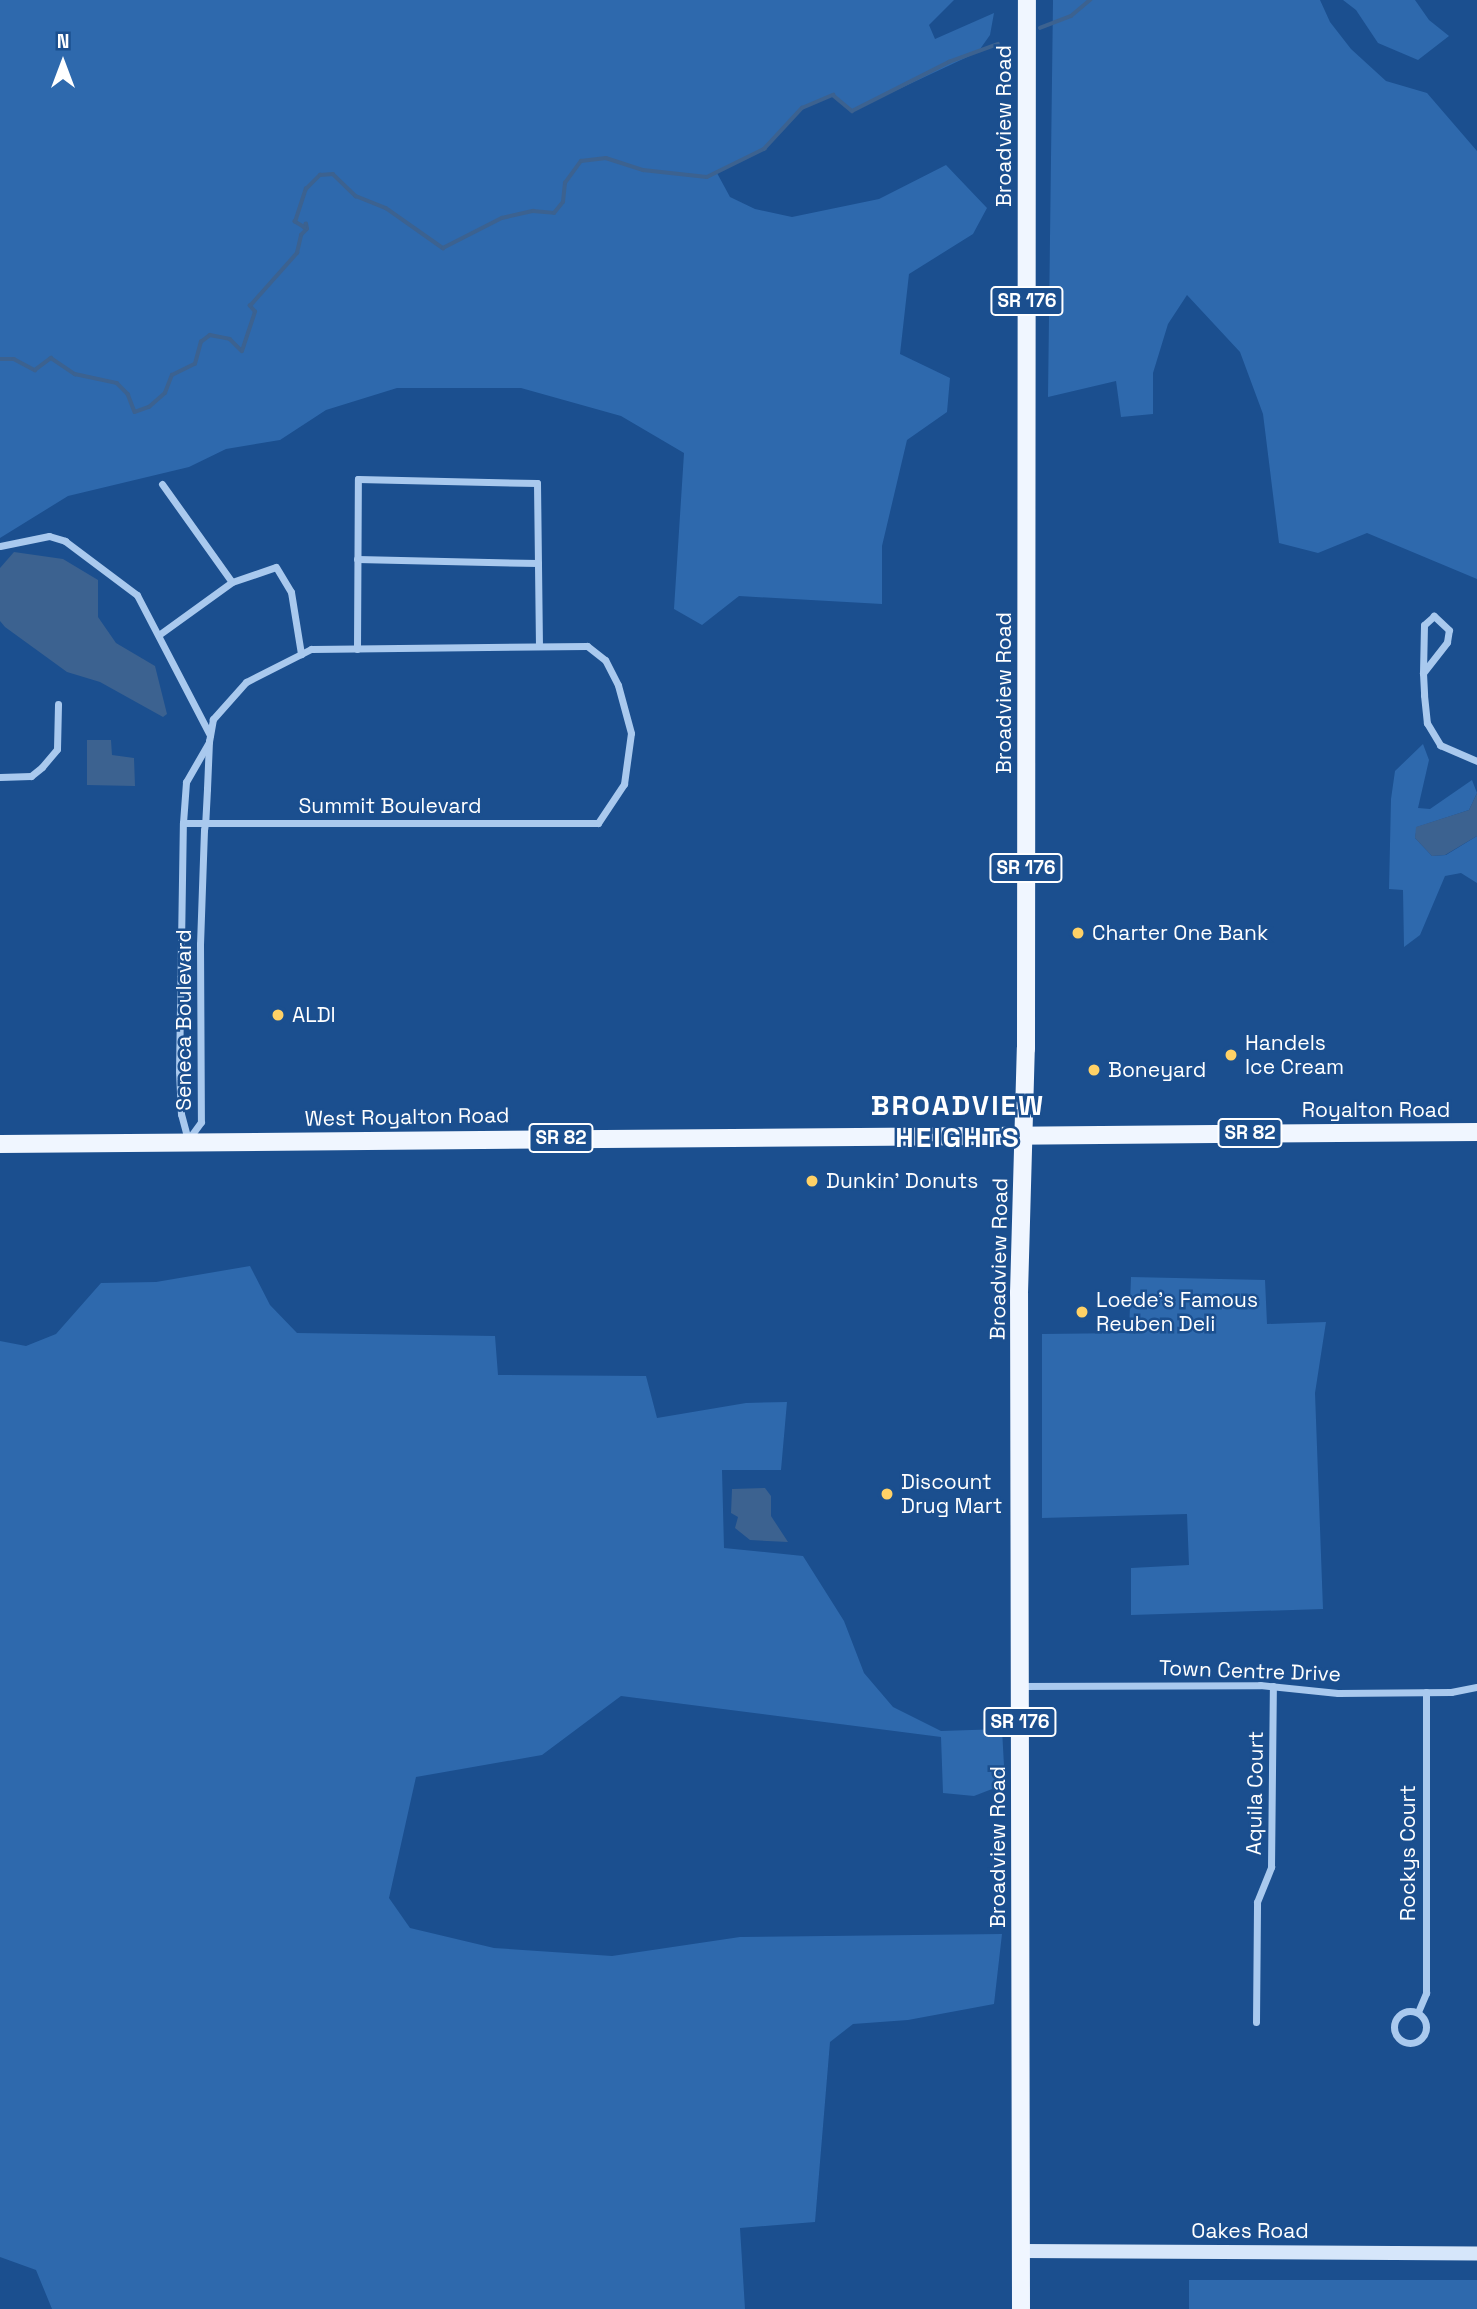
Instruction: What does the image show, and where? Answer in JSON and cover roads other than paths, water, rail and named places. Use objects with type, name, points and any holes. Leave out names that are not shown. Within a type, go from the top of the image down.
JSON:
[{"type":"main road","name":"Broadview Road","points":[[1021,2309],[1019,1280],[1024,1134],[1027,0]]},
{"type":"main road","name":"Royalton Road","points":[[1024,1134],[1477,1132]]},
{"type":"main road","name":"West Royalton Road","points":[[0,1143],[1024,1134]]},
{"type":"street","points":[[357,649],[358,479],[537,483],[539,646]]},
{"type":"street","points":[[162,484],[232,582]]},
{"type":"street","points":[[0,546],[49,536],[65,541],[136,594],[160,634],[210,738]]},
{"type":"street","points":[[358,559],[538,563]]},
{"type":"street","points":[[160,634],[232,582],[276,567],[291,592],[301,654]]},
{"type":"street","points":[[1423,673],[1447,642],[1449,630],[1434,616],[1424,625],[1423,673],[1427,723],[1440,745],[1477,761]]},
{"type":"street","name":"Seneca Boulevard","points":[[188,1140],[201,1122],[205,823],[210,738],[213,719],[246,682],[311,649],[587,646],[605,660],[618,685],[631,733],[624,784],[597,823]]},
{"type":"street","points":[[0,777],[31,776],[50,758],[57,749],[58,704]]},
{"type":"street","name":"Seneca Boulevard","points":[[188,1140],[181,1114],[179,1071],[183,823],[186,782],[194,760],[210,738]]},
{"type":"street","name":"Summit Boulevard","points":[[183,823],[597,823]]},
{"type":"street","name":"Town Centre Drive","points":[[1020,1686],[1273,1686],[1317,1692],[1426,1692],[1477,1687]]},
{"type":"street","name":"Aquila Court","points":[[1256,2022],[1256,1902],[1271,1867],[1273,1686]]},
{"type":"street","name":"Rockys Court","points":[[1418,2012],[1426,1993],[1426,1692]]},
{"type":"street","name":"Rockys Court","points":[[1402,2012],[1418,2012],[1427,2025],[1424,2035],[1416,2042],[1405,2042],[1397,2036],[1395,2020],[1402,2012]]},
{"type":"street","name":"Oakes Road","points":[[1022,2251],[1477,2253]]},
{"type":"waterway","points":[[1040,28],[1071,16],[1090,0]]},
{"type":"waterway","points":[[0,359],[14,359],[35,370],[51,358],[75,374],[117,383],[128,394],[135,412],[149,407],[165,393],[172,375],[195,364],[201,342],[210,335],[230,339],[242,351],[255,312],[250,306],[297,253],[301,235],[307,229],[306,224],[305,228],[295,222],[306,189],[320,175],[333,174],[356,196],[386,208],[443,248],[502,218],[533,211],[554,213],[563,202],[565,183],[581,161],[606,158],[643,170],[707,177],[764,149],[802,108],[833,95],[852,111],[949,62],[998,44]]},
{"type":"place","name":"Charter One Bank","points":[[1078,933]]},
{"type":"place","name":"ALDI","points":[[278,1015]]},
{"type":"place","name":"Handels Ice Cream","points":[[1231,1055]]},
{"type":"place","name":"Boneyard","points":[[1094,1070]]},
{"type":"place","name":"Dunkin' Donuts","points":[[812,1181]]},
{"type":"place","name":"Loede's Famous Reuben Deli","points":[[1082,1312]]},
{"type":"place","name":"Discount Drug Mart","points":[[887,1494]]},
{"type":"district","name":"BROADVIEW HEIGHTS","points":[[958,1121]]}]
